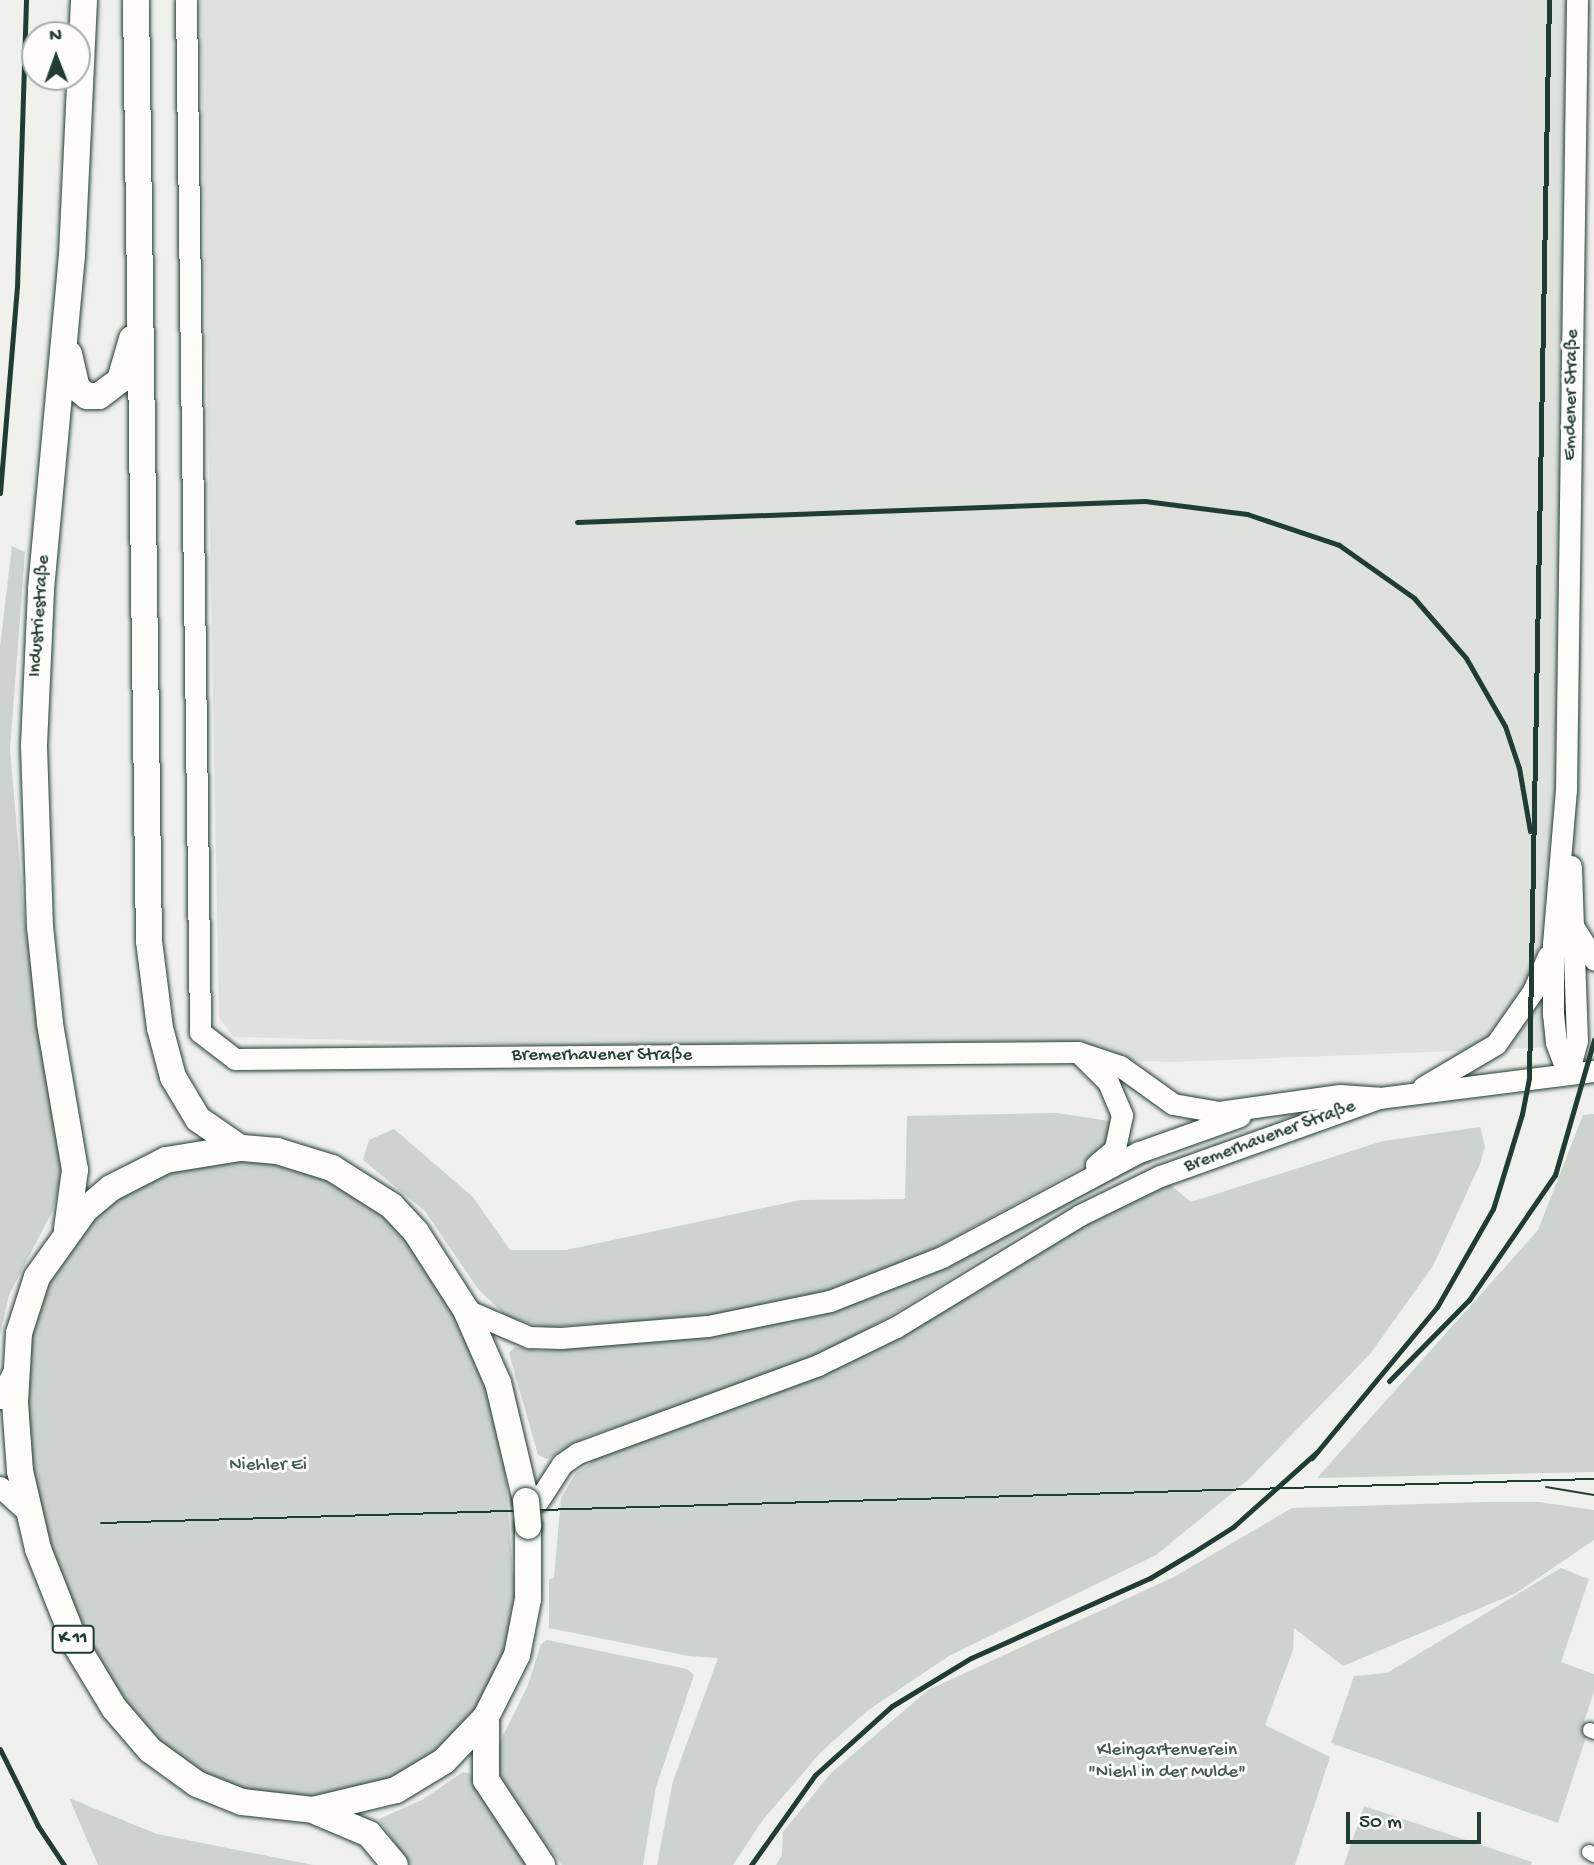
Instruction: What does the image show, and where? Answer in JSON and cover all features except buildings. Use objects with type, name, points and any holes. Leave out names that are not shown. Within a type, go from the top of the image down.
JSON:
[{"type":"highway","name":"Industriestraße","points":[[60,1240],[75,1170],[50,1023],[40,927],[33,745],[41,589],[69,290],[84,0]]},
{"type":"highway","points":[[136,0],[146,878],[154,985],[166,1055],[180,1094],[198,1119],[240,1148]]},
{"type":"highway","points":[[69,290],[71,371],[77,388],[87,396],[99,396],[120,380],[140,303]]},
{"type":"highway","name":"K 11","points":[[240,1148],[277,1151],[342,1173],[392,1206],[416,1232],[466,1310],[498,1383],[530,1509],[524,1627],[510,1674],[486,1717],[444,1761],[396,1790],[313,1810],[275,1808],[197,1784],[167,1764],[131,1729],[71,1635],[51,1592],[28,1512],[16,1436],[16,1367],[26,1307],[60,1240],[111,1188],[135,1174],[195,1153],[240,1148]]},
{"type":"highway","points":[[486,1717],[486,1780],[542,1865]]},
{"type":"highway","points":[[313,1810],[369,1834],[395,1865]]},
{"type":"street","name":"Bremerhavener Straße","points":[[186,0],[197,968],[200,1032],[234,1059],[1078,1052],[1120,1066],[1173,1104],[1219,1112],[1340,1095],[1380,1098],[1401,1096],[1594,1071]]},
{"type":"street","name":"Emdener Straße","points":[[1568,1074],[1556,1042],[1553,944],[1566,790],[1577,0]]},
{"type":"street","name":"Emdener Straße","points":[[1566,790],[1577,1041],[1568,1074]]},
{"type":"street","name":"Emdener Straße","points":[[1574,929],[1594,960]]},
{"type":"street","name":"Emdener Straße","points":[[1401,1096],[1454,1072],[1496,1044],[1533,991],[1553,944]]},
{"type":"street","name":"Bremerhavener Straße","points":[[1074,1183],[1115,1149],[1122,1115],[1108,1082],[1078,1052]]},
{"type":"street","name":"Bremerhavener Straße","points":[[530,1509],[562,1464],[578,1453],[818,1365],[896,1326],[1080,1215],[1160,1176],[1380,1098]]},
{"type":"street","name":"Bremerhavener Straße","points":[[1160,1176],[1179,1153],[1187,1130],[1173,1104]]},
{"type":"street","name":"Bremerhavener Straße","points":[[466,1310],[529,1337],[550,1338],[611,1336],[771,1316],[892,1280],[991,1233],[1074,1183],[1185,1135],[1264,1107]]},
{"type":"street","name":"K 11","points":[[0,1398],[16,1367]]},
{"type":"street","points":[[0,1487],[28,1512]]},
{"type":"shaded area","points":[[200,0],[1580,0],[1581,1046],[1174,1062],[234,1037],[219,1018]]},
{"type":"green space","points":[[12,546],[25,552],[10,749],[25,924],[62,1175],[53,1210],[9,1295],[0,1335],[0,647]]},
{"type":"green space","points":[[1057,1113],[1117,1122],[1113,1136],[1093,1161],[912,1261],[805,1299],[722,1314],[621,1323],[544,1327],[507,1317],[478,1289],[425,1211],[363,1160],[369,1140],[394,1129],[473,1197],[510,1250],[566,1250],[801,1200],[905,1199],[907,1116]]},
{"type":"green space","points":[[1594,1114],[1594,1472],[1317,1478],[1538,1230],[1583,1115]]},
{"type":"green space","points":[[1480,1127],[1485,1146],[1480,1164],[1433,1266],[1370,1354],[1248,1480],[1156,1555],[949,1656],[867,1711],[821,1752],[762,1821],[733,1865],[657,1865],[673,1781],[718,1658],[689,1656],[549,1628],[549,1579],[554,1578],[561,1498],[576,1473],[591,1463],[590,1459],[820,1376],[886,1343],[1061,1237],[1169,1184],[1191,1202],[1383,1141]]},
{"type":"green space","points":[[1149,1158],[1152,1162],[1083,1196],[848,1342],[728,1391],[588,1436],[547,1459],[538,1455],[509,1353],[515,1347],[539,1351],[697,1338],[822,1315],[957,1262]]},
{"type":"green space","name":"Niehler Ei","points":[[269,1160],[311,1171],[364,1198],[402,1231],[451,1304],[484,1374],[504,1453],[513,1576],[518,1578],[507,1637],[512,1639],[477,1712],[433,1756],[394,1779],[333,1797],[264,1797],[214,1781],[171,1755],[138,1723],[82,1633],[39,1513],[27,1428],[31,1328],[45,1286],[80,1239],[77,1236],[105,1207],[153,1177],[204,1161]]},
{"type":"green space","name":"Kleingartenverein \"Niehl in der Mulde\"","points":[[1539,1502],[1594,1510],[1594,1540],[1516,1593],[1343,1666],[1294,1628],[1293,1650],[1265,1725],[1330,1757],[1295,1865],[776,1865],[782,1855],[783,1832],[831,1773],[928,1690],[1174,1577],[1292,1508]]},
{"type":"green space","points":[[1561,1568],[1589,1579],[1561,1662],[1594,1674],[1594,1692],[1584,1722],[1590,1725],[1558,1823],[1331,1743],[1354,1676],[1387,1673]]},
{"type":"green space","points":[[547,1640],[687,1669],[694,1675],[656,1787],[643,1865],[562,1865],[502,1787],[497,1748],[528,1685],[541,1644]]},
{"type":"green space","points":[[463,1772],[471,1774],[482,1797],[533,1865],[409,1865],[379,1819],[422,1800]]},
{"type":"green space","points":[[69,1798],[157,1834],[313,1865],[98,1865]]},
{"type":"green space","points":[[1364,1806],[1532,1862],[1531,1865],[1344,1865]]},
{"type":"tram line","points":[[101,1523],[1594,1479]]},
{"type":"tram line","points":[[1546,1487],[1594,1495]]},
{"type":"railway","points":[[0,493],[17,287],[26,0]]},
{"type":"railway","points":[[1312,1458],[1437,1307],[1493,1209],[1522,1114],[1529,1078],[1549,0]]},
{"type":"railway","points":[[577,522],[1145,501],[1247,514],[1339,545],[1414,598],[1466,658],[1505,726],[1519,768],[1530,831]]},
{"type":"railway","points":[[1389,1381],[1469,1300],[1555,1175],[1594,1040]]},
{"type":"railway","points":[[751,1865],[815,1775],[892,1706],[971,1658],[1150,1578],[1192,1553],[1233,1527],[1317,1452]]},
{"type":"railway","points":[[0,1749],[38,1826],[64,1865]]}]
